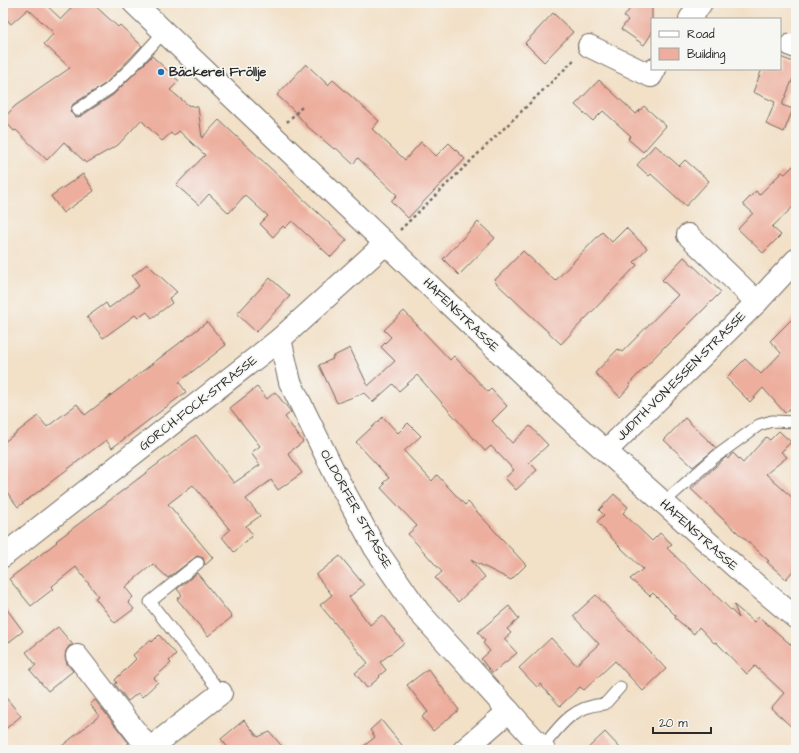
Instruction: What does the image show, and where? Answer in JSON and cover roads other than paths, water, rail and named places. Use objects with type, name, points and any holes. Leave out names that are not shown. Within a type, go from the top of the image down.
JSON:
[{"type":"street","name":"HAFENSTRASSE","points":[[134,3],[563,413],[748,578],[796,618]]},
{"type":"street","points":[[691,18],[701,3]]},
{"type":"street","points":[[589,46],[651,76],[654,70]]},
{"type":"street","name":"JUDITH-VON-ESSEN-STRASSE","points":[[688,235],[757,302]]},
{"type":"street","name":"GORCH-FOCK-STRASSE","points":[[3,556],[280,339],[386,243]]},
{"type":"street","name":"JUDITH-VON-ESSEN-STRASSE","points":[[606,451],[757,302],[796,260]]},
{"type":"street","name":"OLDORFER STRASSE","points":[[280,339],[290,382],[338,480],[375,548],[419,612],[543,749]]},
{"type":"street","points":[[77,656],[148,749],[221,692]]},
{"type":"street","points":[[464,750],[509,711]]},
{"type":"lane","points":[[77,110],[109,89],[133,66],[164,32]]},
{"type":"lane","points":[[663,503],[715,457],[759,425],[772,421],[796,422]]},
{"type":"lane","points":[[198,563],[150,602],[221,692]]},
{"type":"lane","points":[[543,749],[561,724],[578,710],[595,704],[605,704],[620,687]]},
{"type":"place","name":"Bäckerei Fröllje","points":[[161,72]]}]
